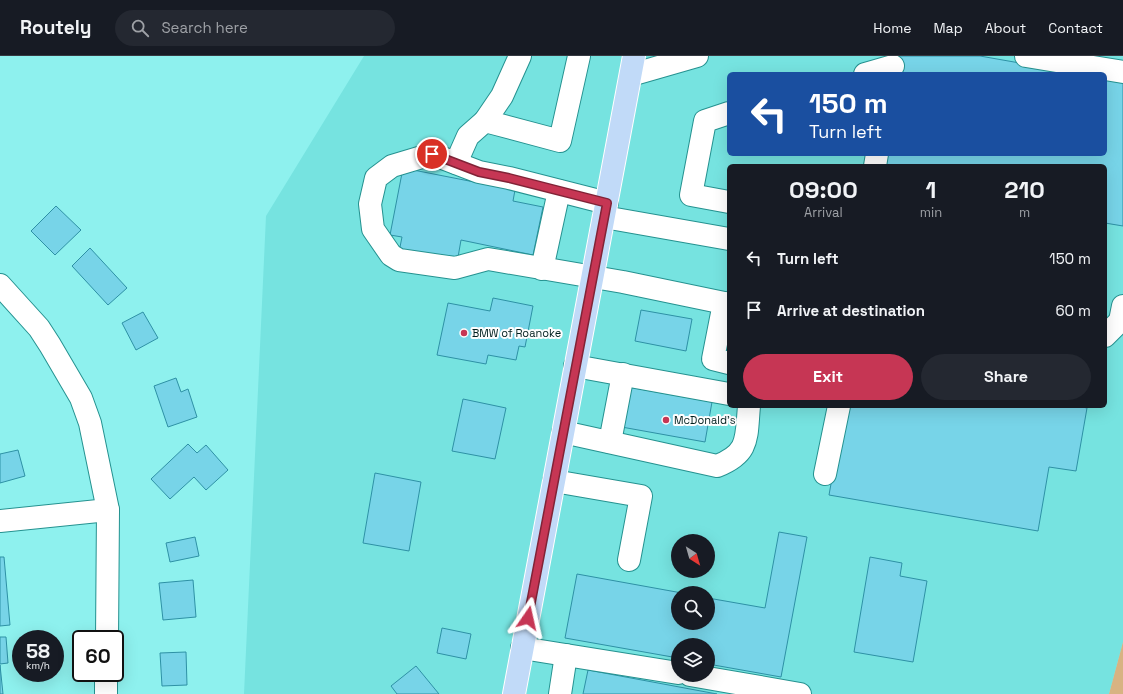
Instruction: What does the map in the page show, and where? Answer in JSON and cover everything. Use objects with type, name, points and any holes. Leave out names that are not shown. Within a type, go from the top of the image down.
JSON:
[{"type":"main road","points":[[514,694],[633,66]]},
{"type":"street","points":[[456,163],[468,136],[485,121],[502,96],[520,56]]},
{"type":"street","points":[[485,121],[560,142],[579,56]]},
{"type":"street","points":[[633,66],[697,56]]},
{"type":"street","points":[[1026,56],[1123,72]]},
{"type":"street","points":[[871,72],[893,65]]},
{"type":"street","points":[[727,114],[705,120],[690,194],[727,202]]},
{"type":"street","points":[[727,239],[605,210],[559,191],[479,172],[432,154],[392,166],[376,178],[370,204],[373,228],[391,255],[399,260],[455,268],[488,259],[592,278],[623,282],[726,304],[713,359],[727,363]]},
{"type":"street","points":[[542,269],[559,191]]},
{"type":"street","points":[[0,285],[39,328],[81,398],[90,423],[108,510],[107,630]]},
{"type":"street","points":[[1107,334],[1120,321],[1123,306]]},
{"type":"street","points":[[575,366],[727,394]]},
{"type":"street","points":[[610,442],[623,374]]},
{"type":"street","points":[[563,432],[717,466],[730,461],[745,446],[749,408]]},
{"type":"street","points":[[825,474],[839,408]]},
{"type":"street","points":[[554,481],[641,496],[628,560]]},
{"type":"street","points":[[0,521],[108,510]]},
{"type":"street","points":[[522,648],[671,672]]},
{"type":"street","points":[[560,694],[566,655]]},
{"type":"street","points":[[715,679],[800,694]]},
{"type":"street","points":[[106,682],[106,694]]},
{"type":"shaded area","points":[[364,56],[1123,56],[1123,642],[1109,694],[244,694],[266,216]]},
{"type":"shaded area","points":[[1123,642],[1123,694],[1109,694]]},
{"type":"building","points":[[899,56],[980,56],[1071,72],[896,72]]},
{"type":"building","points":[[1107,78],[1123,81],[1123,226],[1107,223],[1107,164],[880,164],[882,156],[1107,156]]},
{"type":"building","points":[[403,168],[515,190],[513,201],[543,207],[533,255],[461,240],[457,263],[399,252],[402,237],[390,235]]},
{"type":"building","points":[[56,206],[81,230],[55,255],[31,231]]},
{"type":"building","points":[[90,248],[127,288],[108,305],[72,266]]},
{"type":"building","points":[[493,298],[533,306],[525,347],[519,346],[516,360],[488,355],[486,364],[437,355],[448,303],[490,311]]},
{"type":"building","points":[[641,310],[692,319],[686,351],[635,341]]},
{"type":"building","points":[[143,312],[158,338],[136,350],[122,323]]},
{"type":"building","points":[[176,378],[181,392],[188,389],[197,417],[168,427],[154,386]]},
{"type":"building","points":[[623,386],[712,402],[705,442],[616,426]]},
{"type":"building","points":[[463,399],[506,408],[495,459],[452,451]]},
{"type":"building","points":[[845,408],[1087,408],[1076,471],[1049,467],[1038,531],[829,495]]},
{"type":"building","points":[[188,444],[197,453],[206,445],[228,470],[206,490],[194,477],[170,499],[151,479]]},
{"type":"building","points":[[18,450],[25,476],[0,483],[0,454]]},
{"type":"building","points":[[375,473],[421,482],[409,551],[363,543]]},
{"type":"building","points":[[779,532],[807,537],[781,677],[715,665],[715,638],[671,638],[671,657],[565,638],[577,574],[671,591],[671,630],[715,630],[715,599],[765,608]]},
{"type":"building","points":[[195,537],[199,556],[170,562],[166,543]]},
{"type":"building","points":[[0,557],[4,557],[10,625],[0,626]]},
{"type":"building","points":[[870,557],[902,563],[900,576],[927,581],[913,662],[854,652]]},
{"type":"building","points":[[193,580],[196,617],[163,620],[159,583]]},
{"type":"building","points":[[442,628],[471,634],[466,659],[437,653]]},
{"type":"building","points":[[0,637],[6,637],[8,663],[0,664]]},
{"type":"building","points":[[186,652],[187,685],[162,686],[160,653]]},
{"type":"building","points":[[0,665],[3,694],[0,694]]},
{"type":"building","points":[[416,666],[439,694],[397,694],[391,686]]},
{"type":"building","points":[[588,670],[717,694],[583,694]]},
{"type":"place","name":"BMW of Roanoke","points":[[464,333]]},
{"type":"place","name":"McDonald's","points":[[666,420]]},
{"type":"route","points":[[432,154],[479,172],[509,178],[607,203],[528,618]]}]
